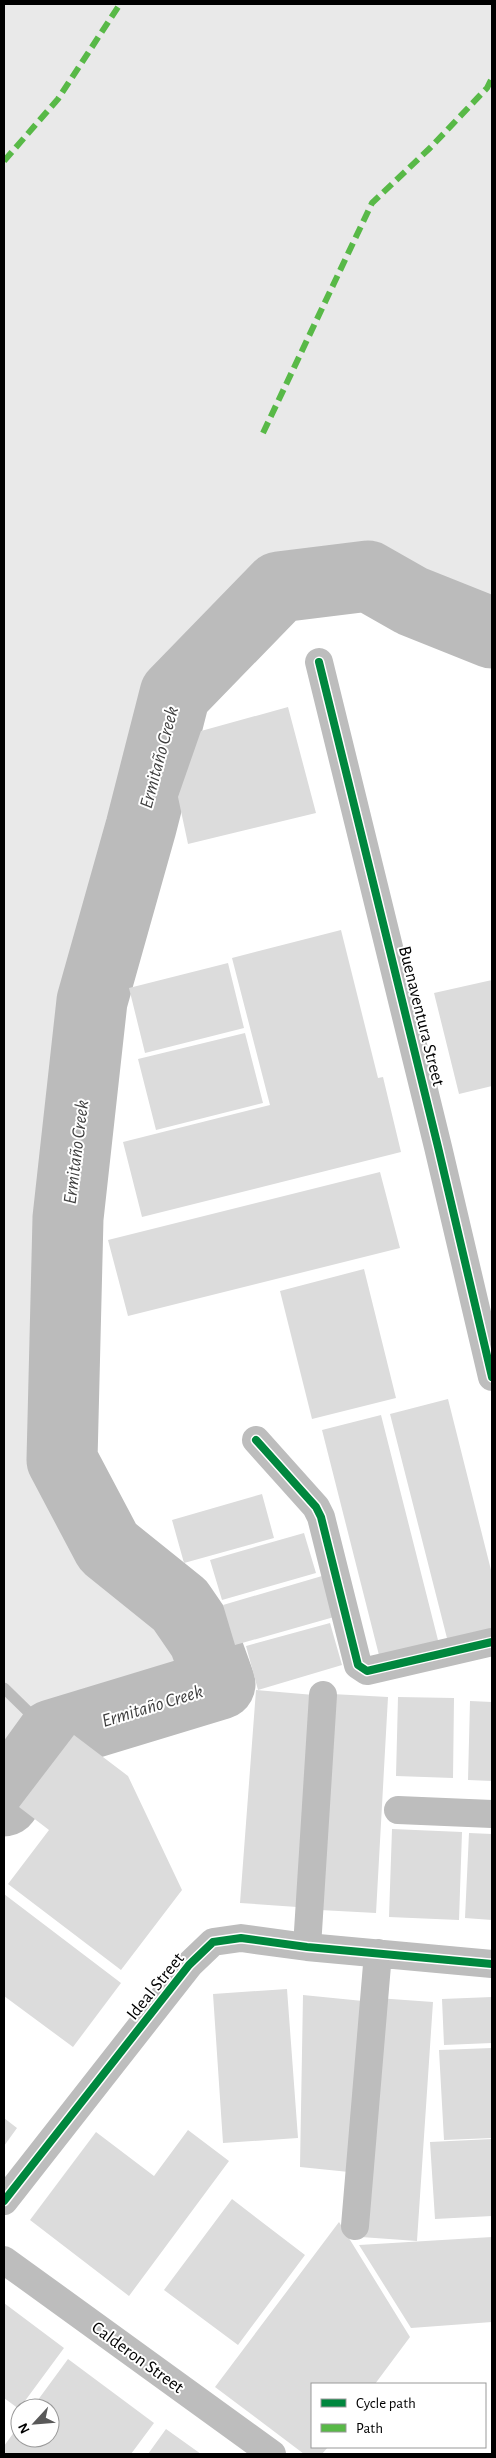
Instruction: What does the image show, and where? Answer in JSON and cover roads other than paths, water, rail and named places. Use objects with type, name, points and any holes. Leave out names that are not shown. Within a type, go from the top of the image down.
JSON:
[{"type":"street","name":"Buenaventura Street","points":[[319,662],[438,1146],[492,1377]]},
{"type":"street","points":[[256,1440],[316,1508],[321,1518],[358,1665],[367,1672],[492,1642]]},
{"type":"street","points":[[307,1947],[323,1695]]},
{"type":"street","points":[[398,1810],[492,1814]]},
{"type":"street","name":"Ideal Street","points":[[4,2201],[189,1965],[213,1942],[241,1938],[307,1947],[492,1964]]},
{"type":"street","points":[[355,2226],[378,1953]]},
{"type":"street","name":"Calderon Street","points":[[4,2260],[272,2454]]},
{"type":"waterway","name":"Ermitaño Creek","points":[[4,1801],[52,1735],[220,1684],[204,1640],[180,1605],[108,1547],[62,1460],[68,1218],[92,1001],[141,827],[175,694],[279,587],[368,576],[412,601],[492,633]]},
{"type":"waterway","points":[[4,1688],[52,1735]]}]
